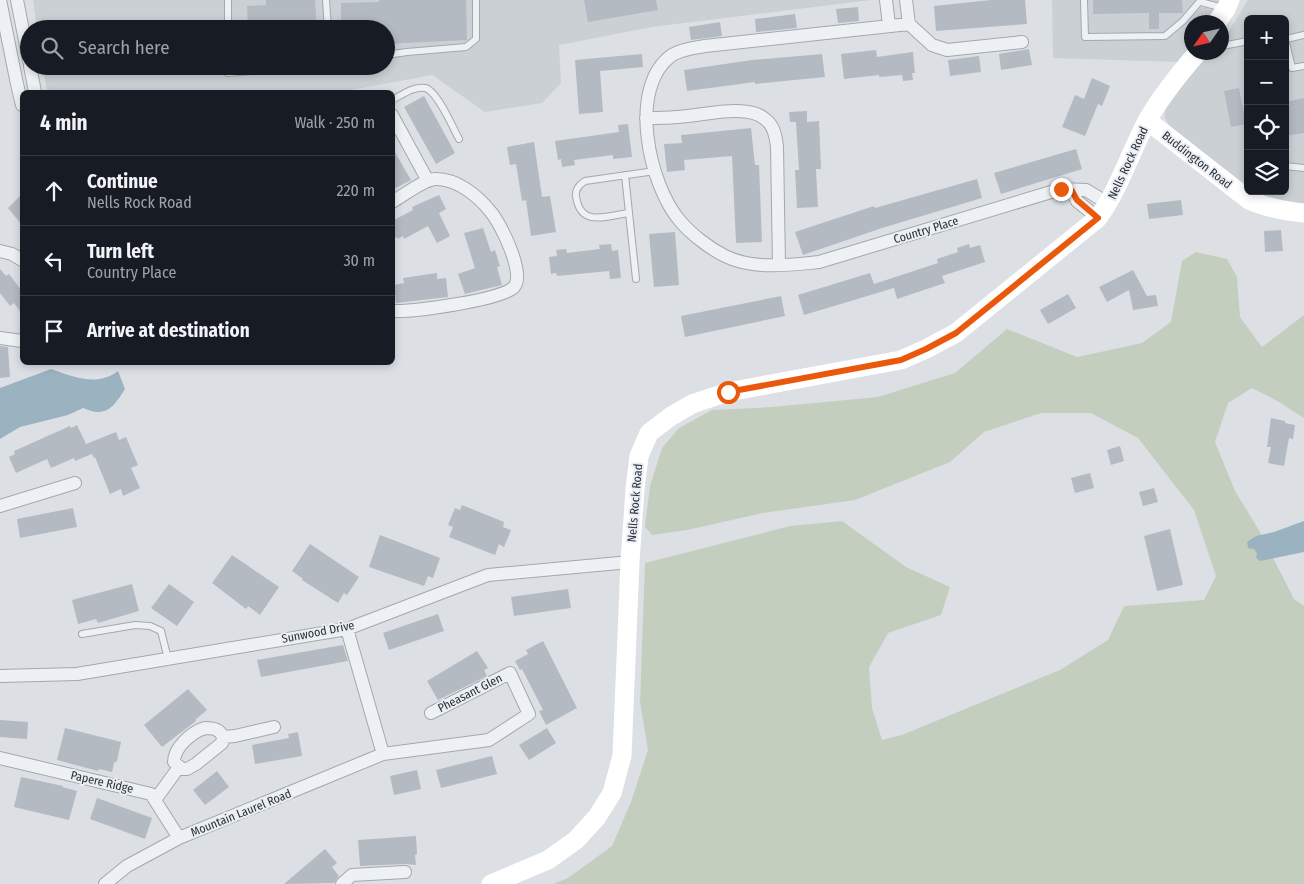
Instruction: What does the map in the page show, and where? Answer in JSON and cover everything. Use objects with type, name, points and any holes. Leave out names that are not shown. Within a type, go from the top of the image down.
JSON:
[{"type":"main road","name":"Nells Rock Road","points":[[491,884],[548,860],[576,840],[597,817],[612,793],[622,756],[635,489],[639,456],[649,433],[670,417],[692,404],[728,392],[901,360],[956,333],[1103,211],[1148,121],[1169,87],[1191,60]]},
{"type":"main road","name":"Buddington Road","points":[[1148,121],[1249,200],[1263,207],[1284,212],[1304,213]]},
{"type":"street","points":[[0,0],[20,95]]},
{"type":"street","points":[[17,0],[21,20]]},
{"type":"street","points":[[886,0],[889,25]]},
{"type":"street","points":[[906,0],[909,24],[932,45],[947,50],[1022,42]]},
{"type":"street","name":"Country Place","points":[[909,24],[686,50],[673,55],[663,64],[651,86],[646,118],[650,151],[658,182],[667,202],[680,221],[725,256],[749,264],[779,265],[819,262],[1061,189],[1072,191],[1086,190],[1103,211]]},
{"type":"street","points":[[32,75],[35,90]]},
{"type":"street","points":[[646,118],[678,117],[732,111],[750,112],[768,120],[775,133],[777,147],[779,265]]},
{"type":"street","points":[[395,120],[428,181]]},
{"type":"street","points":[[395,200],[428,181],[436,179],[460,185],[491,211],[510,248],[517,267],[518,279],[514,287],[504,292],[463,304],[395,311]]},
{"type":"street","points":[[1072,191],[1077,200],[1103,211]]},
{"type":"street","points":[[0,251],[12,254],[20,259]]},
{"type":"street","points":[[0,338],[20,340]]},
{"type":"street","points":[[0,506],[75,483]]},
{"type":"street","name":"Sunwood Drive","points":[[0,676],[77,674],[348,629],[488,575],[630,562]]},
{"type":"street","points":[[348,629],[383,754]]},
{"type":"street","name":"Mountain Laurel Road","points":[[105,884],[127,866],[179,838],[383,754],[489,740],[530,714],[510,673]]},
{"type":"street","name":"Pheasant Glen","points":[[431,713],[510,673]]},
{"type":"street","points":[[223,737],[235,736],[274,726]]},
{"type":"street","points":[[205,728],[220,732],[223,737],[222,743],[216,749],[187,769],[179,768],[174,762],[176,751],[195,733],[205,728]]},
{"type":"street","name":"Papere Ridge","points":[[0,759],[151,794],[155,800]]},
{"type":"street","points":[[179,768],[155,800],[179,838]]},
{"type":"street","points":[[342,884],[352,875],[405,872]]},
{"type":"lane","points":[[228,0],[228,20]]},
{"type":"lane","points":[[326,0],[327,20]]},
{"type":"lane","points":[[395,54],[466,47],[476,39],[476,0]]},
{"type":"lane","points":[[1084,0],[1085,38],[1165,36],[1201,1],[1225,10]]},
{"type":"lane","points":[[1289,38],[1304,35]]},
{"type":"lane","points":[[1229,45],[1244,42]]},
{"type":"lane","points":[[1289,70],[1304,66]]},
{"type":"lane","points":[[395,98],[417,88],[426,88],[432,92],[438,101],[459,139]]},
{"type":"lane","points":[[1289,166],[1304,168]]},
{"type":"lane","points":[[629,213],[593,218],[586,216],[580,210],[576,192],[579,184],[585,181],[655,171]]},
{"type":"lane","points":[[625,176],[636,280]]},
{"type":"lane","points":[[82,634],[135,624],[150,626],[161,631],[168,659]]},
{"type":"shaded area","points":[[33,0],[871,0],[652,27],[559,45],[561,83],[542,103],[485,112],[432,75],[351,90],[47,90],[44,75],[395,75],[395,20],[36,20]]},
{"type":"shaded area","points":[[1052,0],[1221,0],[1214,15],[1184,15],[1184,55],[1179,62],[1053,58]]},
{"type":"shaded area","points":[[1248,0],[1304,0],[1304,207],[1263,200],[1256,195],[1289,195],[1289,15],[1244,15],[1244,187],[1171,129],[1165,118],[1165,108],[1171,94],[1204,60],[1229,60],[1229,31]]},
{"type":"green space","points":[[1196,252],[1227,259],[1237,277],[1240,317],[1262,347],[1304,315],[1304,418],[1252,388],[1228,403],[1215,442],[1235,491],[1260,532],[1294,599],[1304,606],[1304,884],[553,884],[568,878],[612,846],[631,802],[648,750],[640,702],[645,563],[790,526],[842,521],[906,567],[950,587],[941,615],[888,633],[869,667],[872,708],[882,740],[902,735],[1060,670],[1108,640],[1124,606],[1204,600],[1216,576],[1194,510],[1138,438],[1091,413],[1041,413],[984,432],[950,462],[855,500],[763,513],[687,530],[652,535],[645,527],[650,486],[662,448],[679,428],[712,410],[772,407],[878,397],[955,373],[1007,329],[1077,357],[1142,343],[1171,322],[1182,261]]},
{"type":"water","points":[[51,369],[94,380],[110,376],[118,371],[125,389],[113,406],[103,411],[91,411],[83,408],[68,415],[20,427],[0,439],[0,388]]},
{"type":"water","points":[[1304,521],[1304,552],[1260,561],[1256,558],[1257,553],[1254,549],[1248,548],[1247,542],[1256,536],[1274,532]]},
{"type":"building","points":[[266,0],[315,0],[316,20],[248,20],[247,6],[266,5]]},
{"type":"building","points":[[379,0],[466,0],[467,40],[395,44],[395,20],[341,20],[341,3],[379,2]]},
{"type":"building","points":[[584,0],[656,0],[658,10],[588,22]]},
{"type":"building","points":[[991,0],[1025,0],[1027,24],[936,31],[934,6]]},
{"type":"building","points":[[1093,0],[1182,0],[1183,13],[1159,13],[1159,29],[1149,29],[1149,13],[1093,14]]},
{"type":"building","points":[[858,7],[859,21],[838,23],[836,9]]},
{"type":"building","points":[[795,14],[797,28],[756,32],[755,19]]},
{"type":"building","points":[[720,22],[722,36],[691,40],[689,27]]},
{"type":"building","points":[[1029,49],[1032,65],[1001,70],[999,54]]},
{"type":"building","points":[[876,50],[877,57],[913,52],[915,73],[912,73],[913,80],[903,81],[902,75],[879,77],[879,75],[844,79],[841,54]]},
{"type":"building","points":[[642,54],[643,67],[600,71],[603,112],[579,114],[575,60]]},
{"type":"building","points":[[822,54],[825,77],[755,84],[755,82],[687,91],[684,70],[752,60]]},
{"type":"building","points":[[979,56],[981,72],[950,76],[948,60]]},
{"type":"building","points":[[1092,78],[1110,86],[1102,106],[1098,104],[1085,136],[1062,127],[1075,95],[1084,99]]},
{"type":"building","points":[[1239,88],[1244,124],[1231,127],[1224,91]]},
{"type":"building","points":[[424,96],[455,153],[436,164],[404,107]]},
{"type":"building","points":[[1304,98],[1304,133],[1289,135],[1289,101]]},
{"type":"building","points":[[807,111],[807,122],[819,121],[821,169],[816,169],[818,207],[797,208],[795,170],[799,170],[796,122],[790,122],[789,112]]},
{"type":"building","points":[[628,124],[632,157],[613,159],[613,155],[574,160],[575,165],[562,167],[561,159],[558,160],[555,141],[619,132],[618,125]]},
{"type":"building","points":[[751,128],[755,165],[759,165],[762,242],[736,243],[732,156],[684,160],[685,170],[667,172],[664,144],[682,143],[681,135]]},
{"type":"building","points":[[534,142],[542,197],[550,196],[556,232],[531,236],[526,200],[522,201],[516,164],[510,165],[507,147]]},
{"type":"building","points":[[1076,149],[1082,169],[1001,194],[994,173]]},
{"type":"building","points":[[395,152],[411,180],[395,188]]},
{"type":"building","points":[[977,179],[982,198],[882,228],[803,255],[795,232],[874,206],[875,208]]},
{"type":"building","points":[[439,195],[446,209],[439,213],[450,236],[437,243],[428,226],[404,239],[403,236],[398,239],[395,238],[395,219],[413,210],[412,207]]},
{"type":"building","points":[[20,196],[20,223],[8,208]]},
{"type":"building","points":[[1181,200],[1183,215],[1149,219],[1147,204]]},
{"type":"building","points":[[483,228],[491,252],[495,250],[500,266],[497,267],[502,285],[465,294],[458,274],[475,268],[464,233]]},
{"type":"building","points":[[1281,230],[1283,251],[1265,252],[1264,231]]},
{"type":"building","points":[[675,232],[679,285],[654,287],[649,234]]},
{"type":"building","points":[[611,244],[612,251],[618,250],[621,278],[610,279],[609,271],[557,276],[556,273],[551,274],[549,257],[557,256],[556,250],[566,249],[567,253],[600,249],[599,245]]},
{"type":"building","points":[[969,244],[970,248],[980,245],[985,262],[942,276],[945,283],[897,299],[894,288],[804,315],[798,295],[870,273],[874,284],[938,263],[937,259],[958,252],[957,248]]},
{"type":"building","points":[[0,269],[6,276],[9,274],[20,288],[20,311],[14,303],[10,306],[0,293]]},
{"type":"building","points":[[1133,270],[1147,296],[1156,295],[1158,306],[1133,310],[1129,290],[1107,302],[1099,287]]},
{"type":"building","points":[[437,273],[437,279],[446,278],[448,297],[396,303],[395,285],[404,283],[403,278]]},
{"type":"building","points":[[1068,294],[1076,308],[1048,324],[1040,310]]},
{"type":"building","points":[[781,296],[785,316],[685,337],[681,316]]},
{"type":"building","points":[[0,346],[8,347],[10,377],[0,378]]},
{"type":"building","points":[[1271,418],[1295,425],[1293,439],[1289,438],[1284,466],[1268,463],[1271,447],[1267,447]]},
{"type":"building","points":[[77,425],[86,444],[116,432],[119,440],[126,437],[138,465],[131,468],[140,488],[123,496],[121,489],[110,494],[95,457],[92,454],[75,461],[74,458],[51,468],[47,459],[16,473],[9,457],[15,454],[14,451],[70,426],[71,428]]},
{"type":"building","points":[[1120,446],[1124,461],[1111,465],[1107,450]]},
{"type":"building","points":[[1090,473],[1094,488],[1075,493],[1071,478]]},
{"type":"building","points":[[1154,488],[1158,502],[1143,506],[1139,492]]},
{"type":"building","points":[[462,505],[504,522],[503,527],[511,530],[504,547],[499,544],[495,555],[449,537],[453,527],[448,525],[455,508],[460,510]]},
{"type":"building","points":[[73,508],[77,527],[20,538],[17,519]]},
{"type":"building","points":[[1170,529],[1183,585],[1157,591],[1144,536]]},
{"type":"building","points":[[380,535],[440,558],[433,578],[428,576],[424,586],[369,567]]},
{"type":"building","points":[[310,544],[359,577],[347,595],[344,593],[338,603],[302,580],[292,571]]},
{"type":"building","points":[[232,555],[279,587],[260,615],[248,606],[246,609],[212,583]]},
{"type":"building","points":[[132,584],[139,611],[98,623],[96,619],[78,624],[72,600]]},
{"type":"building","points":[[169,584],[194,602],[177,626],[151,608]]},
{"type":"building","points":[[568,589],[571,608],[514,616],[511,597]]},
{"type":"building","points":[[438,614],[444,631],[389,650],[383,633]]},
{"type":"building","points":[[543,641],[577,708],[546,725],[539,711],[543,710],[522,669],[520,670],[515,661],[528,654],[526,650]]},
{"type":"building","points":[[343,645],[348,661],[261,677],[257,660]]},
{"type":"building","points":[[477,651],[488,668],[484,670],[487,676],[438,700],[427,681]]},
{"type":"building","points":[[188,689],[207,710],[196,721],[162,747],[144,725]]},
{"type":"building","points":[[0,720],[28,722],[27,739],[0,737]]},
{"type":"building","points":[[65,728],[121,742],[117,761],[114,763],[112,772],[99,769],[98,771],[57,760]]},
{"type":"building","points":[[547,728],[556,743],[529,760],[519,745]]},
{"type":"building","points":[[298,732],[302,756],[255,764],[252,745],[289,738],[288,734]]},
{"type":"building","points":[[492,756],[497,774],[441,788],[436,770]]},
{"type":"building","points":[[417,770],[421,789],[394,795],[390,776]]},
{"type":"building","points":[[217,771],[229,787],[205,805],[193,790]]},
{"type":"building","points":[[21,777],[77,791],[69,820],[14,807]]},
{"type":"building","points":[[97,798],[152,818],[145,839],[90,819]]},
{"type":"building","points":[[416,836],[416,865],[360,866],[358,840]]},
{"type":"building","points":[[325,849],[337,863],[332,867],[339,876],[334,883],[284,884]]},
{"type":"route","points":[[728,392],[901,360],[956,333],[1098,218],[1077,200],[1072,191],[1061,189]]}]
